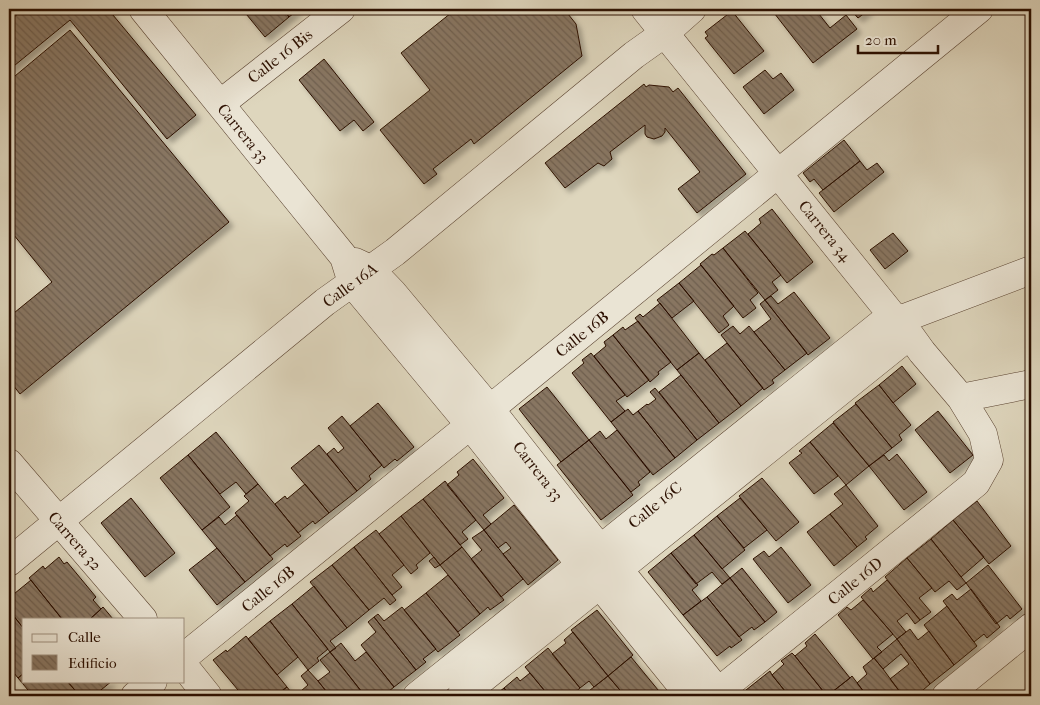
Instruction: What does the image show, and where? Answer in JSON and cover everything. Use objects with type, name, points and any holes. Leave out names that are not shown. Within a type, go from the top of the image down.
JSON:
[{"type":"street","name":"Carrera 33","points":[[143,9],[344,257],[480,417],[590,557],[718,695]]},
{"type":"street","name":"Calle 16 Bis","points":[[220,104],[341,9]]},
{"type":"street","name":"Carrera 34","points":[[645,9],[961,398],[983,434],[989,460]]},
{"type":"street","name":"Calle 16A","points":[[9,562],[325,302],[395,252],[692,9]]},
{"type":"street","name":"Calle 16B","points":[[185,655],[979,9]]},
{"type":"street","points":[[900,323],[1031,270]]},
{"type":"street","name":"Calle 16C","points":[[418,696],[590,557],[900,323]]},
{"type":"street","name":"Calle 16C","points":[[461,696],[609,577],[900,323]]},
{"type":"street","points":[[961,398],[1031,385]]},
{"type":"street","name":"Calle 16D","points":[[718,695],[976,483],[989,460]]},
{"type":"street","name":"Carrera 32","points":[[9,463],[142,618]]},
{"type":"street","name":"Carrera 33","points":[[609,577],[690,696]]},
{"type":"street","points":[[946,696],[1031,627]]},
{"type":"street","points":[[185,667],[208,696]]},
{"type":"street","points":[[135,696],[152,682]]},
{"type":"building","points":[[24,9],[108,9],[196,115],[167,139],[70,20],[9,70],[9,21]]},
{"type":"building","points":[[242,9],[283,9],[289,17],[265,37]]},
{"type":"building","points":[[283,9],[299,9],[289,17]]},
{"type":"building","points":[[456,9],[564,9],[576,24],[582,56],[474,144],[471,139],[433,169],[437,174],[424,184],[380,130],[430,90],[401,53]]},
{"type":"building","points":[[771,9],[815,9],[830,28],[846,15],[857,29],[813,63]]},
{"type":"building","points":[[850,9],[870,9],[858,18]]},
{"type":"building","points":[[732,11],[764,51],[734,74],[705,38],[708,36],[705,32]]},
{"type":"building","points":[[70,30],[229,222],[20,394],[9,380],[9,317],[52,282],[9,229],[9,81]]},
{"type":"building","points":[[324,59],[374,122],[363,131],[354,120],[340,131],[299,80]]},
{"type":"building","points":[[765,70],[773,79],[781,73],[794,90],[764,114],[743,87]]},
{"type":"building","points":[[644,84],[646,87],[649,85],[669,87],[673,92],[678,88],[746,174],[697,213],[678,189],[700,172],[665,128],[662,136],[654,139],[647,137],[645,134],[645,125],[610,152],[612,159],[604,166],[598,163],[565,188],[545,163]]},
{"type":"building","points":[[844,140],[860,161],[823,190],[814,179],[810,182],[803,173]]},
{"type":"building","points":[[860,161],[867,170],[877,163],[884,172],[834,212],[819,193]]},
{"type":"building","points":[[772,209],[813,262],[787,283],[748,234],[761,223],[759,219]]},
{"type":"building","points":[[745,231],[781,275],[772,282],[778,290],[765,300],[723,248]]},
{"type":"building","points":[[893,233],[908,251],[885,269],[870,250]]},
{"type":"building","points":[[723,248],[758,293],[750,300],[756,308],[743,318],[700,264]]},
{"type":"building","points":[[701,265],[734,306],[723,316],[729,325],[719,333],[679,283]]},
{"type":"building","points":[[679,283],[694,301],[672,318],[657,300]]},
{"type":"building","points":[[794,292],[830,338],[808,355],[765,300],[771,296],[778,304]]},
{"type":"building","points":[[765,300],[807,353],[785,370],[754,332],[771,319],[760,304]]},
{"type":"building","points":[[660,303],[699,353],[677,370],[635,318],[640,314],[643,317]]},
{"type":"building","points":[[638,321],[671,362],[658,372],[659,374],[650,382],[613,335],[623,327],[625,330]]},
{"type":"building","points":[[733,326],[740,334],[749,326],[785,370],[772,380],[774,383],[764,390],[721,335]]},
{"type":"building","points":[[613,335],[649,380],[627,397],[594,356],[606,346],[604,342]]},
{"type":"building","points":[[727,343],[763,388],[741,406],[705,360]]},
{"type":"building","points":[[591,353],[625,395],[616,401],[625,411],[611,422],[572,373],[584,363],[582,360]]},
{"type":"building","points":[[699,353],[741,406],[719,423],[677,370]]},
{"type":"building","points":[[902,366],[916,384],[893,403],[879,385]]},
{"type":"building","points":[[681,375],[719,423],[697,440],[659,392]]},
{"type":"building","points":[[879,385],[911,425],[899,435],[902,440],[892,448],[855,403]]},
{"type":"building","points":[[547,387],[589,440],[561,462],[519,409]]},
{"type":"building","points":[[655,388],[697,440],[675,458],[638,411],[656,399],[650,392]]},
{"type":"building","points":[[378,403],[414,447],[397,461],[395,459],[384,468],[350,426]]},
{"type":"building","points":[[856,404],[892,448],[869,466],[833,422]]},
{"type":"building","points":[[628,409],[633,415],[638,411],[675,458],[653,475],[611,422]]},
{"type":"building","points":[[938,411],[973,455],[950,473],[915,430]]},
{"type":"building","points":[[342,416],[382,465],[369,476],[371,479],[357,491],[327,454],[334,448],[338,453],[344,448],[328,428]]},
{"type":"building","points":[[833,423],[869,466],[846,485],[810,442]]},
{"type":"building","points":[[617,430],[650,472],[638,482],[640,485],[631,492],[589,440],[600,431],[606,439]]},
{"type":"building","points":[[216,432],[258,484],[246,494],[236,482],[220,494],[188,455]]},
{"type":"building","points":[[589,440],[633,495],[601,520],[557,465]]},
{"type":"building","points":[[810,442],[838,476],[814,494],[789,463],[802,453],[799,451]]},
{"type":"building","points":[[319,445],[357,491],[329,513],[291,468]]},
{"type":"building","points":[[897,454],[927,492],[904,510],[869,466],[884,455],[889,461]]},
{"type":"building","points":[[188,455],[230,507],[202,530],[160,478]]},
{"type":"building","points":[[473,459],[504,498],[483,515],[491,524],[484,530],[447,485],[459,475],[457,472]]},
{"type":"building","points":[[762,478],[799,522],[776,541],[739,496]]},
{"type":"building","points":[[445,481],[476,520],[462,532],[468,539],[460,545],[423,499]]},
{"type":"building","points":[[258,484],[301,536],[287,547],[285,544],[270,556],[235,513],[249,501],[244,496]]},
{"type":"building","points":[[305,484],[329,513],[315,524],[313,521],[298,533],[275,504],[285,496],[287,499]]},
{"type":"building","points":[[846,485],[878,526],[857,547],[830,514],[843,504],[834,494]]},
{"type":"building","points":[[131,498],[175,553],[145,577],[101,523]]},
{"type":"building","points":[[740,498],[767,530],[744,548],[717,516]]},
{"type":"building","points":[[423,499],[462,547],[440,565],[401,516]]},
{"type":"building","points":[[977,501],[1011,546],[989,564],[953,520]]},
{"type":"building","points":[[514,505],[558,560],[528,585],[503,554],[511,548],[506,542],[498,548],[484,530]]},
{"type":"building","points":[[830,514],[857,547],[834,566],[807,532]]},
{"type":"building","points":[[237,515],[273,559],[245,582],[202,530],[219,517],[225,525]]},
{"type":"building","points":[[401,516],[430,553],[416,565],[418,568],[411,574],[379,534]]},
{"type":"building","points":[[717,516],[745,550],[722,569],[694,535]]},
{"type":"building","points":[[953,520],[984,557],[961,577],[931,539]]},
{"type":"building","points":[[376,530],[404,565],[392,575],[402,587],[392,595],[354,547]]},
{"type":"building","points":[[484,530],[523,579],[501,597],[471,559],[482,550],[472,538]]},
{"type":"building","points":[[694,535],[730,578],[722,584],[712,572],[696,584],[671,553]]},
{"type":"building","points":[[931,539],[966,583],[957,590],[949,581],[935,592],[907,558]]},
{"type":"building","points":[[354,547],[396,600],[390,605],[384,598],[369,610],[332,565]]},
{"type":"building","points":[[462,547],[504,600],[490,610],[488,607],[480,614],[440,565]]},
{"type":"building","points":[[781,547],[811,585],[788,603],[753,559],[764,551],[769,557]]},
{"type":"building","points":[[217,548],[245,582],[217,605],[189,570]]},
{"type":"building","points":[[671,553],[698,585],[692,590],[701,601],[683,615],[648,572]]},
{"type":"building","points":[[59,557],[64,564],[67,562],[96,597],[93,600],[101,609],[91,618],[61,618],[29,578],[43,566],[45,569]]},
{"type":"building","points":[[434,557],[440,565],[435,568],[429,561]]},
{"type":"building","points":[[907,558],[932,588],[919,598],[931,612],[920,620],[885,577]]},
{"type":"building","points":[[332,565],[369,610],[347,628],[310,582]]},
{"type":"building","points":[[988,565],[1022,609],[1010,619],[1007,615],[996,624],[966,583]]},
{"type":"building","points":[[742,568],[777,612],[765,622],[730,578]]},
{"type":"building","points":[[448,575],[480,614],[458,632],[426,593]]},
{"type":"building","points":[[730,578],[765,622],[754,630],[752,627],[739,637],[707,597]]},
{"type":"building","points":[[31,580],[61,618],[22,618],[22,626],[9,610],[9,598]]},
{"type":"building","points":[[887,580],[920,620],[915,624],[907,613],[897,621],[906,632],[897,639],[861,597],[871,588],[873,592]]},
{"type":"building","points":[[314,586],[347,628],[330,641],[336,648],[330,652],[292,604]]},
{"type":"building","points":[[971,589],[1000,627],[987,638],[984,634],[974,642],[943,601],[952,594],[957,600]]},
{"type":"building","points":[[426,593],[460,635],[438,652],[404,610]]},
{"type":"building","points":[[707,597],[742,640],[717,656],[683,615]]},
{"type":"building","points":[[863,600],[893,634],[877,647],[882,652],[873,659],[838,615],[847,607],[851,610]]},
{"type":"building","points":[[292,604],[328,649],[317,658],[319,661],[308,670],[270,621]]},
{"type":"building","points":[[947,606],[977,646],[954,665],[924,625]]},
{"type":"building","points":[[103,607],[112,618],[91,618]]},
{"type":"building","points":[[402,607],[436,649],[423,659],[426,662],[416,670],[374,617],[378,614],[384,621]]},
{"type":"building","points":[[9,610],[22,626],[22,675],[18,678],[9,667]]},
{"type":"building","points":[[597,610],[633,655],[608,676],[571,630]]},
{"type":"building","points":[[374,617],[416,670],[394,687],[361,645],[376,632],[368,622]]},
{"type":"building","points":[[270,621],[298,657],[277,675],[248,639]]},
{"type":"building","points":[[910,629],[918,640],[929,631],[954,665],[930,684],[897,639]]},
{"type":"building","points":[[573,632],[608,676],[594,687],[589,681],[580,688],[552,654],[566,643],[564,640]]},
{"type":"building","points":[[815,634],[850,678],[827,696],[795,656],[807,646],[805,643]]},
{"type":"building","points":[[246,636],[287,687],[275,696],[243,696],[213,660],[226,650],[227,652]]},
{"type":"building","points":[[897,639],[930,684],[916,696],[903,696],[890,679],[909,664],[901,654],[883,669],[874,658]]},
{"type":"building","points":[[341,643],[355,661],[366,652],[394,687],[383,696],[381,693],[376,696],[365,696],[330,652]]},
{"type":"building","points":[[548,648],[580,688],[571,696],[549,696],[525,667]]},
{"type":"building","points":[[330,652],[365,696],[330,696],[318,681],[330,672],[320,660]]},
{"type":"building","points":[[792,653],[827,696],[789,696],[772,675],[784,664],[781,661]]},
{"type":"building","points":[[631,657],[663,696],[625,696],[608,676]]},
{"type":"building","points":[[874,658],[903,696],[867,696],[857,683],[867,674],[863,667]]},
{"type":"building","points":[[308,670],[330,696],[295,696],[308,685],[301,676]]},
{"type":"building","points":[[770,671],[789,696],[751,696],[746,690]]},
{"type":"building","points":[[530,673],[549,696],[510,696],[504,688],[517,677],[520,681]]},
{"type":"building","points":[[22,675],[22,682],[68,682],[80,696],[33,696],[18,678]]},
{"type":"building","points":[[608,676],[625,696],[587,696],[585,694]]},
{"type":"building","points":[[852,676],[867,696],[827,696],[850,678]]},
{"type":"building","points":[[68,682],[111,682],[96,694],[99,696],[80,696]]},
{"type":"building","points":[[9,685],[14,688],[9,693]]},
{"type":"building","points":[[287,687],[294,696],[275,696]]},
{"type":"building","points":[[504,688],[510,696],[494,696]]}]
